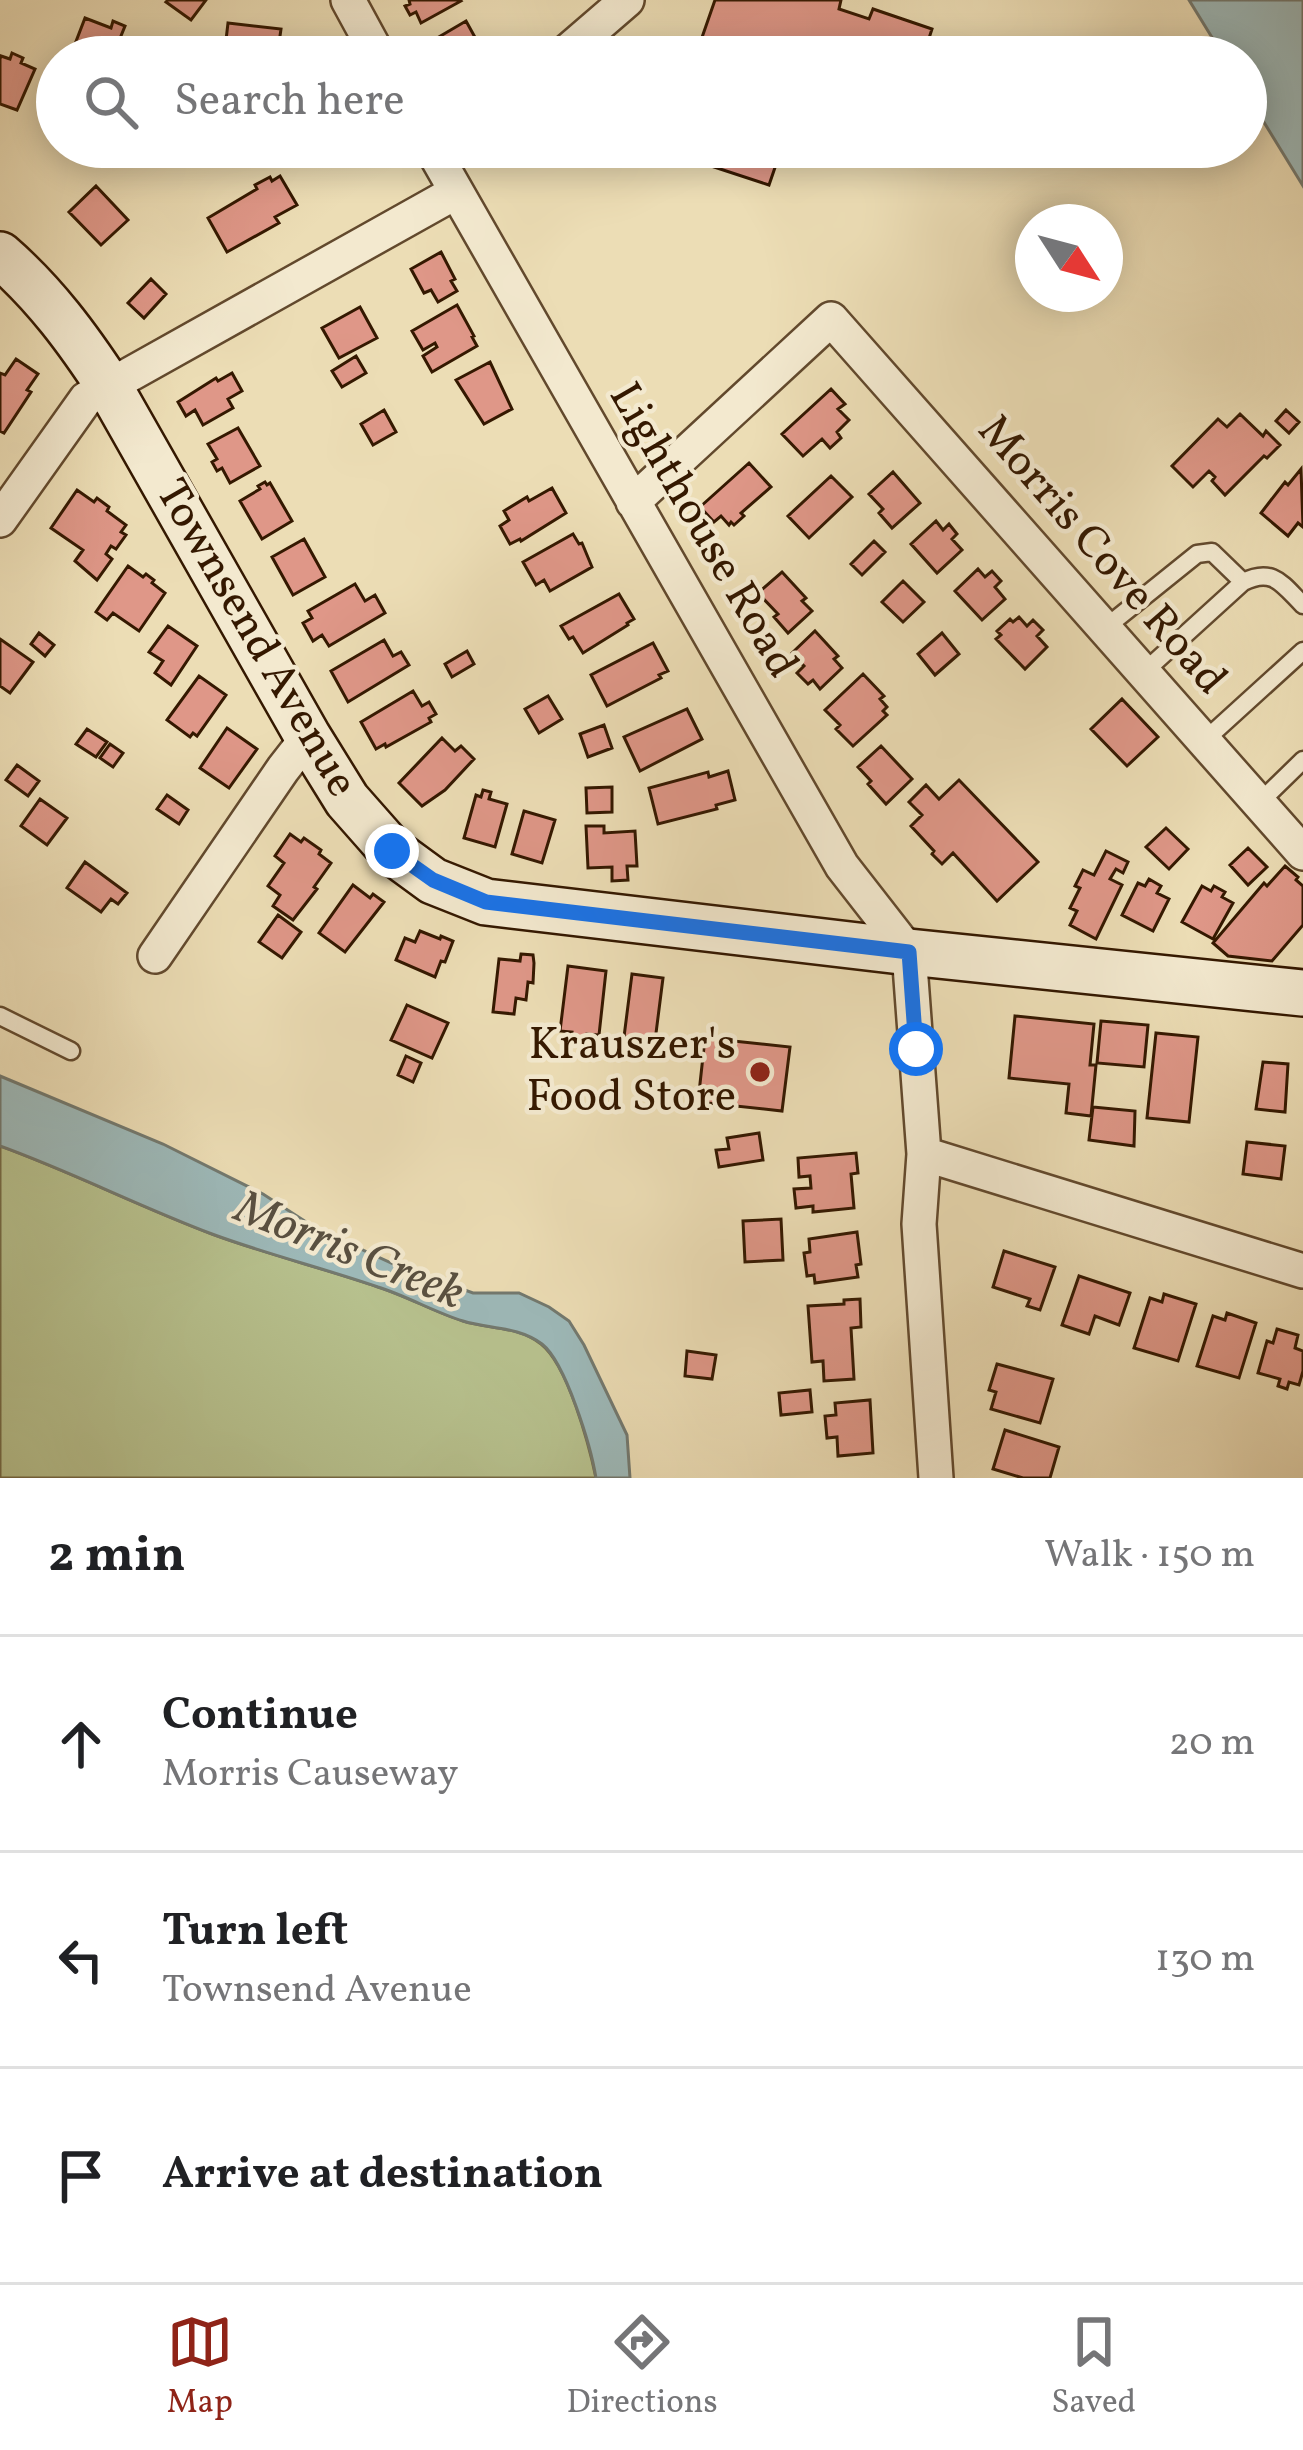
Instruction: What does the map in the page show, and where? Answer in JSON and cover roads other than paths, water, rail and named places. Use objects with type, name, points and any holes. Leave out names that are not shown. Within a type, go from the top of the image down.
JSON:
[{"type":"main road","name":"Townsend Avenue","points":[[0,255],[49,302],[110,388],[347,800],[392,851],[433,880],[486,902],[1303,993]]},
{"type":"street","points":[[348,0],[368,36]]},
{"type":"street","points":[[585,36],[627,0]]},
{"type":"street","points":[[0,520],[86,399],[110,388],[436,168]]},
{"type":"street","name":"Lighthouse Road","points":[[448,168],[842,866],[909,952]]},
{"type":"street","name":"Morris Cove Road","points":[[633,502],[831,319],[1303,853]]},
{"type":"street","points":[[155,956],[308,737]]},
{"type":"street","points":[[909,952],[924,1154],[919,1224],[936,1478]]},
{"type":"street","points":[[924,1154],[1303,1271]]},
{"type":"lane","points":[[1105,628],[1197,554],[1212,552],[1243,582]]},
{"type":"lane","points":[[1144,673],[1243,582],[1258,574],[1280,582],[1303,605]]},
{"type":"lane","points":[[1204,741],[1303,651]]},
{"type":"lane","points":[[1259,803],[1303,760]]},
{"type":"lane","points":[[0,1016],[71,1051]]},
{"type":"water","points":[[1189,0],[1303,0],[1303,186],[1267,127],[1267,36],[1211,36]]},
{"type":"water","name":"Morris Creek","points":[[0,1076],[163,1144],[263,1194],[317,1229],[398,1266],[473,1293],[519,1293],[549,1307],[569,1321],[584,1345],[627,1435],[630,1478],[596,1478],[568,1387],[542,1344],[212,1234],[0,1146]]},
{"type":"place","name":"Krauszer's Food Store","points":[[760,1072]]}]
